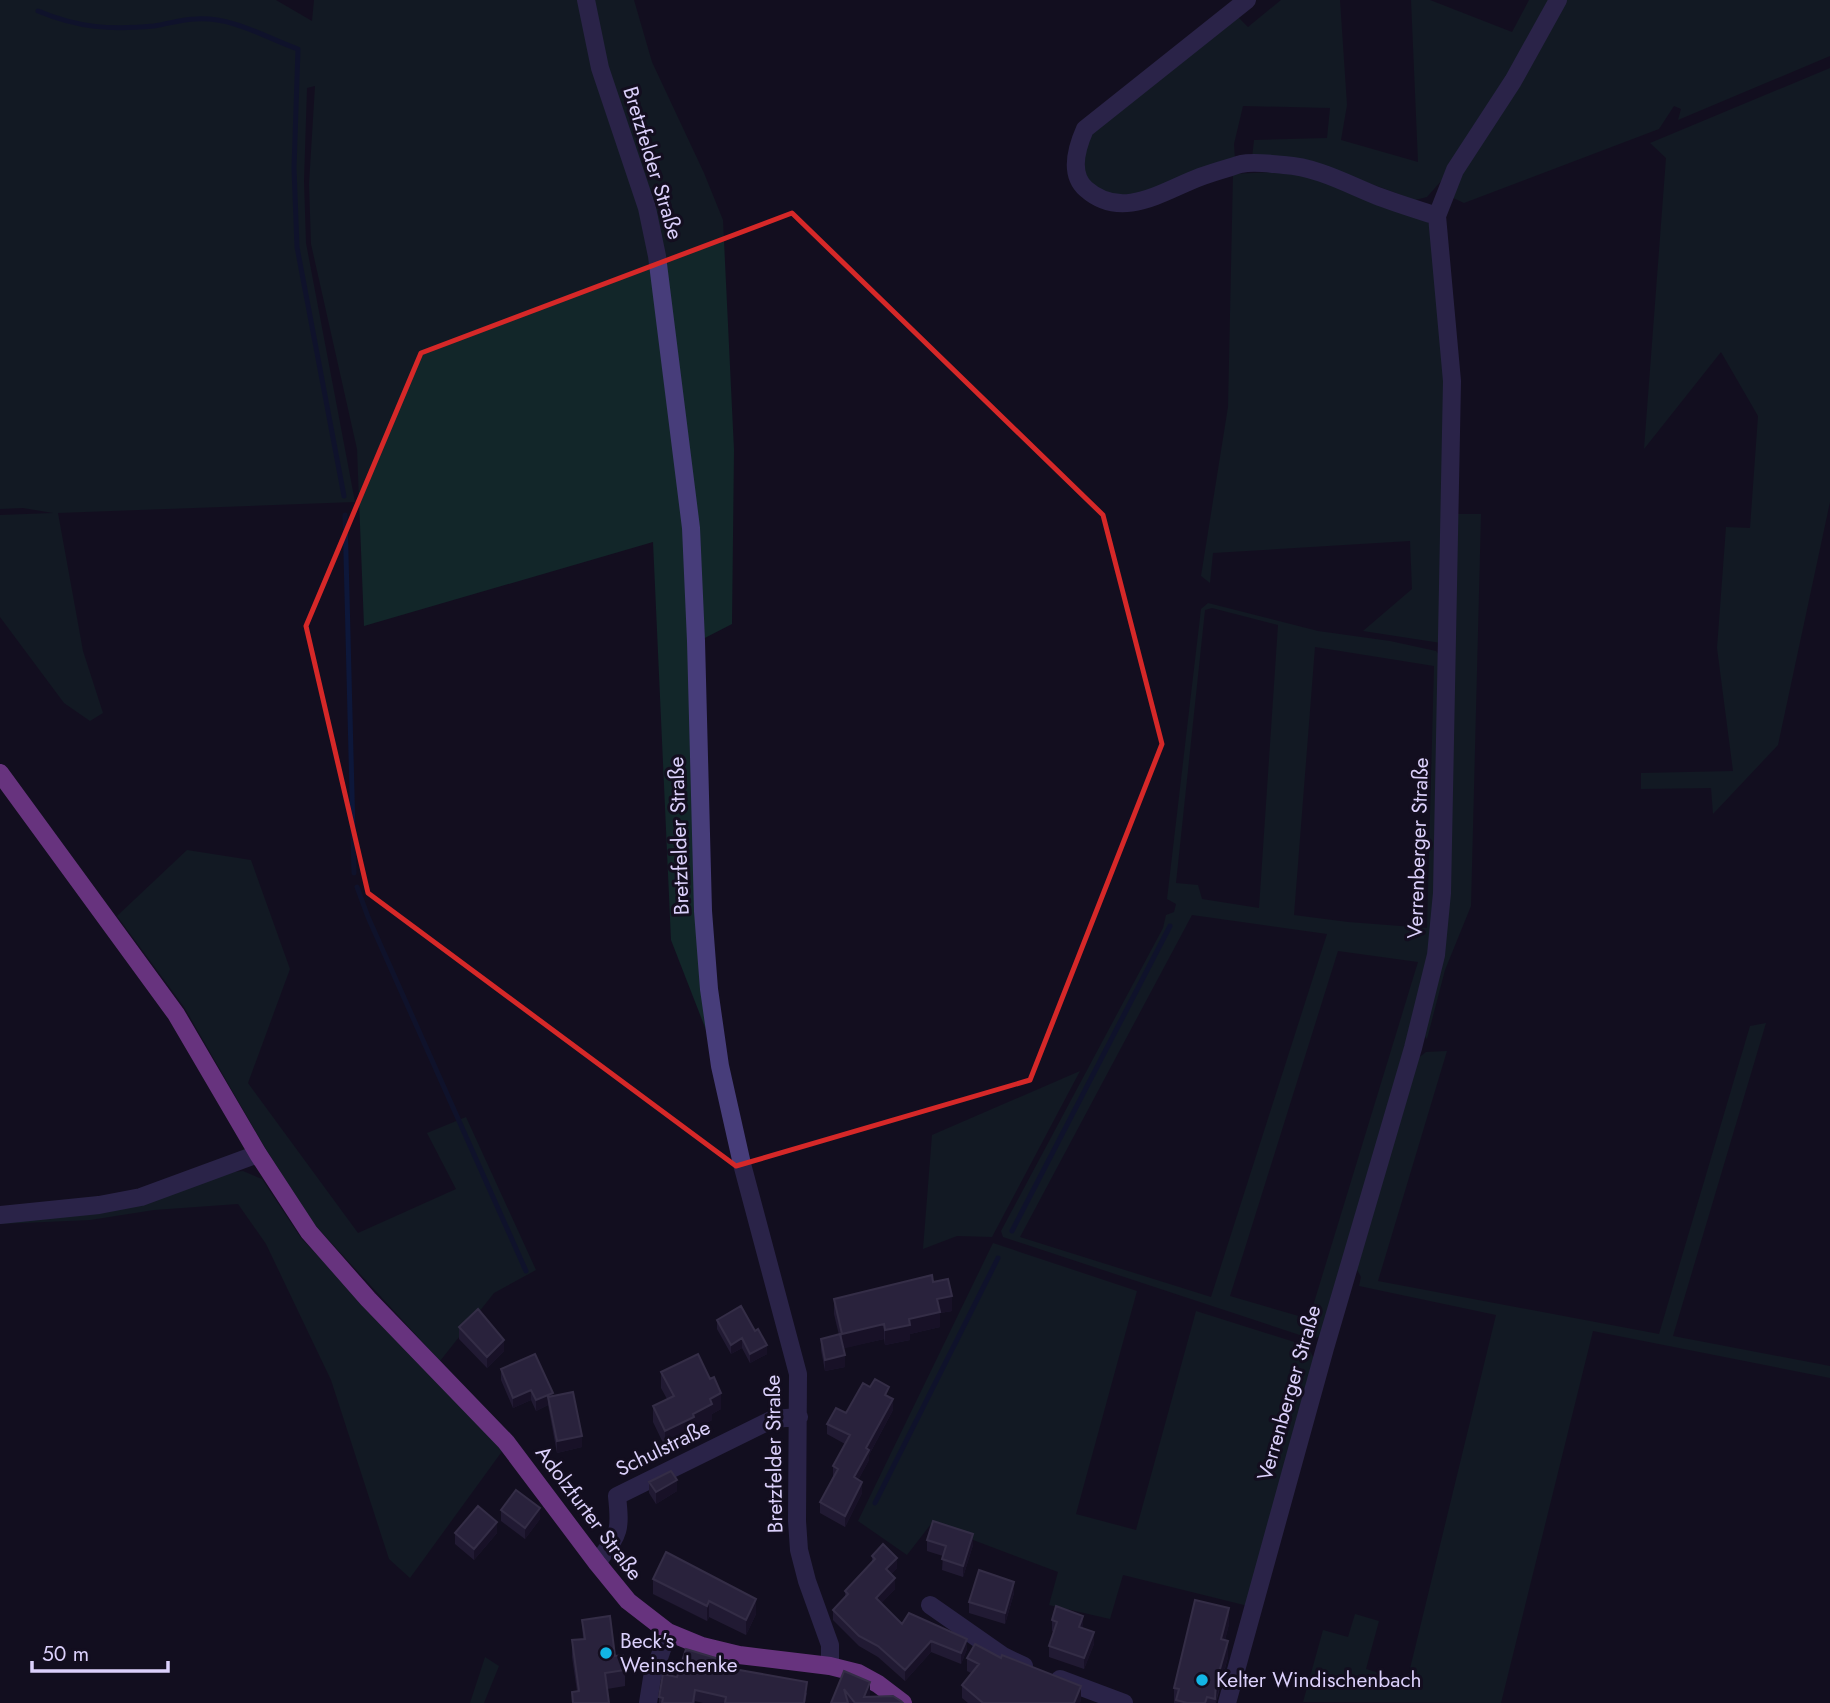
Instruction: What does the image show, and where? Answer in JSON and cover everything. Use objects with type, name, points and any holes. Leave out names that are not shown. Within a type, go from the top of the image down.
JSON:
[{"type":"main road","name":"Adolzfurter Straße","points":[[0,773],[176,1014],[258,1154],[309,1232],[368,1298],[506,1442],[628,1601],[668,1632],[702,1646],[738,1655],[830,1666],[858,1673],[904,1703]]},
{"type":"street","name":"Bretzfelder Straße","points":[[586,0],[600,68],[644,197],[657,256],[691,528],[703,911],[709,989],[720,1066],[742,1164],[798,1374],[799,1550],[830,1645],[830,1666]]},
{"type":"street","points":[[1247,0],[1085,129],[1077,146],[1076,162],[1082,186],[1095,197],[1134,204],[1155,198],[1200,177],[1245,163],[1289,165],[1333,177],[1437,216]]},
{"type":"street","name":"Verrenberger Straße","points":[[1227,1703],[1325,1348],[1413,1048],[1436,955],[1442,893],[1452,381],[1437,216],[1455,170],[1513,80],[1558,0]]},
{"type":"street","points":[[0,1214],[99,1205],[141,1197],[258,1154]]},
{"type":"street","name":"Schulstraße","points":[[597,1563],[617,1537],[620,1526],[617,1496],[773,1419],[799,1417]]},
{"type":"street","points":[[930,1605],[1003,1656],[1124,1703]]},
{"type":"street","points":[[648,1703],[652,1678],[668,1632]]},
{"type":"highlighted area","points":[[792,213],[1103,515],[1162,744],[1030,1080],[736,1166],[368,893],[306,626],[421,353]]},
{"type":"green space","points":[[0,0],[276,0],[312,21],[314,0],[634,0],[652,62],[723,220],[734,450],[732,624],[697,642],[720,1066],[671,940],[653,542],[364,626],[357,449],[311,244],[309,184],[315,86],[307,88],[304,181],[306,243],[355,502],[58,513],[83,651],[103,713],[90,721],[64,703],[0,617],[0,515],[53,513],[23,508],[0,509]]},
{"type":"green space","points":[[1281,0],[1340,0],[1347,105],[1341,140],[1418,162],[1411,0],[1430,0],[1512,32],[1529,0],[1552,0],[1449,172],[1427,197],[1415,200],[1336,171],[1252,158],[1254,140],[1327,138],[1330,108],[1243,106],[1234,144],[1235,160],[1152,191],[1119,195],[1105,192],[1084,176],[1085,147],[1094,131],[1237,16],[1248,27]]},
{"type":"green space","points":[[1564,0],[1830,0],[1830,56],[1678,120],[1681,109],[1674,106],[1659,129],[1464,203],[1451,197],[1460,174]]},
{"type":"green space","points":[[1830,68],[1830,502],[1778,745],[1713,814],[1711,788],[1641,789],[1641,773],[1733,771],[1717,648],[1726,527],[1750,528],[1758,416],[1721,352],[1644,449],[1666,158],[1650,143]]},
{"type":"green space","points":[[1293,171],[1408,211],[1428,222],[1435,238],[1445,381],[1441,643],[1363,631],[1412,589],[1410,541],[1213,553],[1210,583],[1201,576],[1228,407],[1233,174]]},
{"type":"green space","points":[[1457,514],[1481,514],[1471,906],[1445,970],[1427,1039],[1423,1034],[1442,959]]},
{"type":"green space","points":[[1208,603],[1318,631],[1390,641],[1436,651],[1441,657],[1437,895],[1429,959],[1408,1043],[1321,1336],[1312,1339],[1003,1237],[1001,1231],[1163,928],[1166,915],[1174,912],[1176,904],[1167,899],[1201,609]],"holes":[[[1212,608],[1278,625],[1259,908],[1202,899],[1198,885],[1176,883],[1205,610]],[[1315,647],[1434,666],[1427,928],[1294,915]],[[1192,915],[1327,934],[1211,1297],[1020,1237]],[[1338,951],[1418,962],[1309,1319],[1230,1296]]]},
{"type":"green space","points":[[187,850],[251,860],[290,969],[248,1083],[358,1233],[456,1189],[427,1133],[466,1117],[536,1270],[494,1293],[440,1361],[314,1224],[267,1151],[184,1007],[117,916]]},
{"type":"green space","points":[[1766,1023],[1673,1336],[1830,1366],[1830,1378],[1593,1331],[1501,1703],[1303,1702],[1323,1630],[1348,1637],[1355,1614],[1379,1621],[1366,1669],[1407,1681],[1496,1315],[1359,1286],[1361,1277],[1356,1268],[1417,1059],[1426,1052],[1447,1051],[1378,1281],[1659,1334],[1750,1026]]},
{"type":"green space","points":[[1080,1071],[992,1237],[957,1236],[923,1249],[932,1135]]},
{"type":"green space","points":[[243,1171],[262,1179],[301,1238],[503,1450],[410,1578],[389,1559],[331,1380],[266,1244],[238,1204],[154,1210],[90,1220],[0,1224],[0,1220]]},
{"type":"green space","points":[[993,1243],[1137,1291],[1076,1514],[1136,1530],[1196,1311],[1307,1346],[1315,1360],[1248,1606],[1123,1575],[1110,1619],[1049,1605],[1058,1572],[931,1524],[907,1555],[858,1521]]},
{"type":"green space","points":[[485,1657],[499,1666],[484,1703],[470,1703]]},
{"type":"building","points":[[932,1275],[933,1282],[948,1279],[952,1296],[937,1299],[940,1312],[909,1319],[910,1325],[885,1330],[884,1324],[842,1334],[834,1299]]},
{"type":"building","points":[[741,1306],[755,1331],[758,1329],[767,1345],[750,1354],[742,1338],[731,1345],[717,1320]]},
{"type":"building","points":[[478,1309],[504,1340],[487,1357],[459,1327]]},
{"type":"building","points":[[840,1334],[845,1355],[825,1360],[821,1339]]},
{"type":"building","points":[[535,1354],[553,1393],[536,1400],[531,1390],[513,1398],[501,1369]]},
{"type":"building","points":[[698,1354],[710,1379],[714,1377],[721,1393],[710,1399],[712,1404],[693,1414],[694,1417],[665,1431],[653,1406],[674,1396],[661,1372]]},
{"type":"building","points":[[875,1379],[889,1387],[885,1395],[893,1399],[866,1448],[869,1450],[854,1477],[862,1482],[845,1516],[820,1502],[838,1469],[833,1466],[850,1435],[827,1424],[836,1408],[846,1413],[863,1383],[870,1387]]},
{"type":"building","points":[[573,1392],[582,1436],[557,1441],[548,1397]]},
{"type":"building","points":[[671,1471],[677,1480],[656,1492],[649,1482]]},
{"type":"building","points":[[516,1490],[540,1508],[525,1528],[501,1510]]},
{"type":"building","points":[[478,1506],[497,1522],[474,1549],[455,1533]]},
{"type":"building","points":[[933,1521],[973,1534],[963,1566],[942,1559],[946,1546],[927,1540]]},
{"type":"building","points":[[883,1544],[897,1558],[886,1569],[895,1578],[876,1598],[902,1624],[909,1613],[967,1639],[961,1653],[931,1641],[905,1670],[878,1646],[859,1636],[833,1610],[848,1594],[845,1591],[875,1559],[872,1556]]},
{"type":"building","points":[[666,1552],[756,1599],[746,1620],[709,1601],[707,1606],[653,1579]]},
{"type":"building","points":[[979,1570],[1014,1582],[1005,1613],[969,1602]]},
{"type":"building","name":"Kelter Windischenbach","points":[[1195,1600],[1229,1608],[1221,1639],[1228,1641],[1216,1683],[1215,1699],[1207,1697],[1205,1703],[1176,1700],[1179,1689],[1174,1688]]},
{"type":"building","points":[[1056,1606],[1083,1616],[1079,1627],[1094,1632],[1084,1658],[1049,1646],[1057,1622],[1052,1620]]},
{"type":"building","points":[[610,1616],[615,1656],[623,1655],[625,1670],[605,1673],[609,1703],[573,1703],[572,1692],[579,1691],[572,1640],[585,1639],[582,1620]]},
{"type":"building","points":[[975,1644],[1001,1658],[1002,1655],[1081,1686],[1074,1703],[983,1703],[962,1685],[979,1664],[967,1658]]},
{"type":"building","points":[[686,1649],[729,1662],[728,1668],[807,1682],[804,1703],[725,1703],[726,1697],[695,1690],[693,1703],[662,1703],[663,1698],[659,1697],[663,1674],[677,1677]]},
{"type":"building","points":[[844,1671],[870,1682],[864,1697],[893,1696],[903,1703],[855,1703],[844,1689],[848,1703],[831,1703]]},
{"type":"waterway","points":[[38,11],[81,24],[123,28],[210,19],[236,24],[298,49],[294,168],[297,247],[344,496]]},
{"type":"waterway","points":[[345,515],[354,873]]},
{"type":"waterway","points":[[357,887],[526,1271]]},
{"type":"waterway","points":[[1012,1231],[1170,926]]},
{"type":"waterway","points":[[875,1503],[998,1258]]},
{"type":"place","name":"Beck's Weinschenke","points":[[606,1653]]},
{"type":"place","name":"Kelter Windischenbach","points":[[1202,1680]]}]
